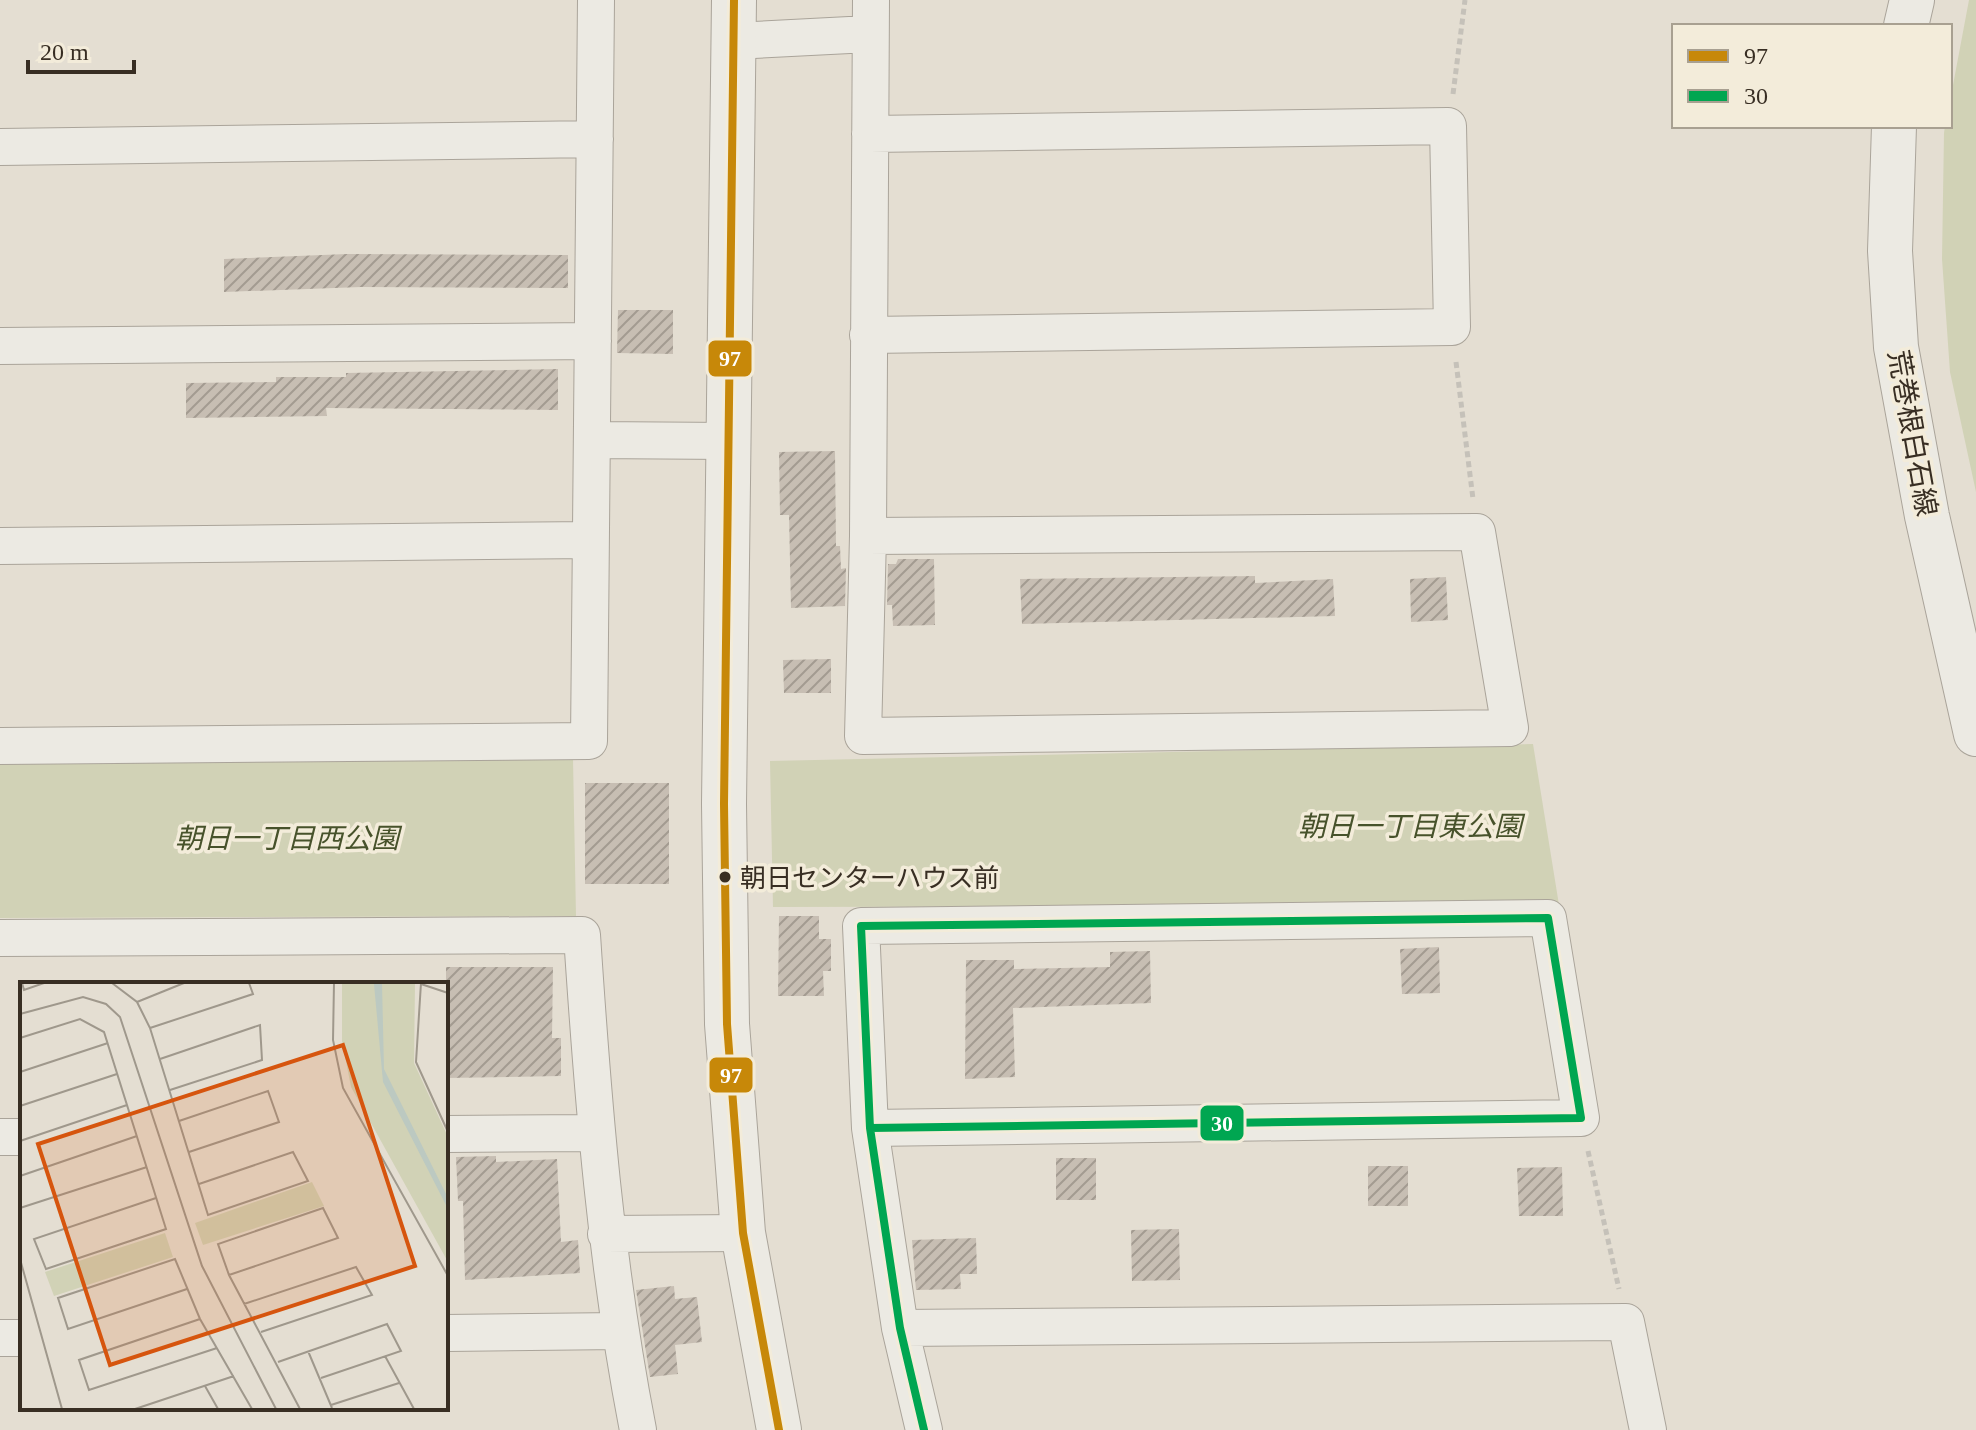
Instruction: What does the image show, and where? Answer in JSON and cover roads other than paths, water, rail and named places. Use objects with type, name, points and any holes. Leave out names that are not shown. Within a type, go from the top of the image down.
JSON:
[{"type":"street","points":[[0,746],[589,741],[596,0]]},
{"type":"street","points":[[1906,24],[1912,0]]},
{"type":"street","points":[[779,1430],[743,1233],[727,1024],[724,804],[734,20],[870,17],[868,536],[863,736],[1510,728],[1477,532],[868,536]]},
{"type":"street","points":[[868,335],[1452,327],[1448,126],[870,134]]},
{"type":"street","name":"荒巻根白石線","points":[[1894,128],[1890,251],[1896,347],[1927,516],[1976,734]]},
{"type":"street","points":[[0,147],[595,139]]},
{"type":"street","points":[[0,346],[593,341]]},
{"type":"street","points":[[593,440],[729,441]]},
{"type":"street","points":[[0,546],[590,540]]},
{"type":"street","points":[[870,1128],[1581,1118],[1548,918],[861,926],[870,1128],[900,1328],[924,1430]]},
{"type":"street","points":[[0,938],[582,935],[595,1133],[606,1234],[619,1331],[638,1430]]},
{"type":"street","points":[[448,1134],[595,1133]]},
{"type":"street","points":[[606,1234],[743,1233]]},
{"type":"street","points":[[900,1328],[1626,1322],[1648,1430]]},
{"type":"street","points":[[448,1333],[619,1331]]},
{"type":"place","name":"朝日センターハウス前","points":[[725,877]]},
{"type":"park label","name":"朝日一丁目東公園","points":[[1410,826]]},
{"type":"park label","name":"朝日一丁目西公園","points":[[287,838]]}]
